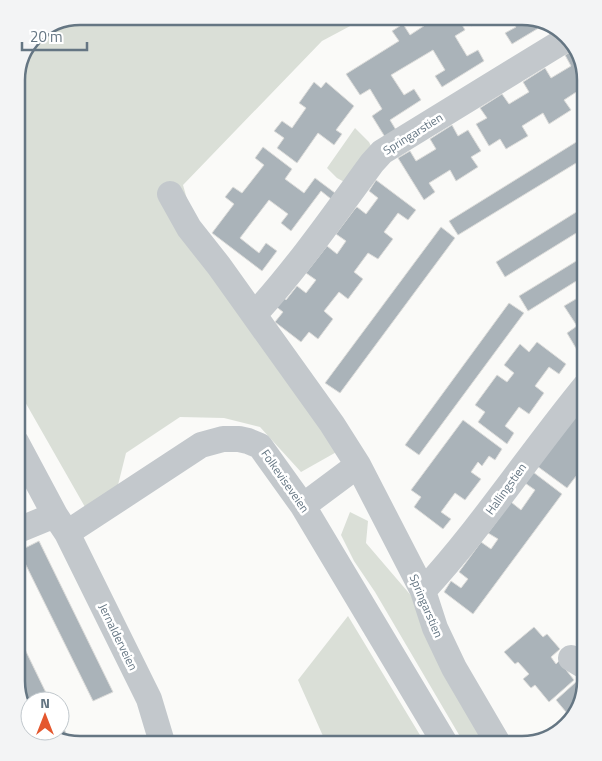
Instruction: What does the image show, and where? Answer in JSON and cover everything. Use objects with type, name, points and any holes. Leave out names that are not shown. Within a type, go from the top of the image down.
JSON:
[{"type":"street","name":"Springarstien","points":[[254,315],[270,298],[382,152],[561,42]]},
{"type":"street","name":"Springarstien","points":[[170,194],[189,228],[219,266],[332,424],[358,465],[423,591],[436,628],[454,668],[494,736]]},
{"type":"street","name":"Hallingstien","points":[[423,591],[467,541],[577,396]]},
{"type":"street","name":"Folkeviseveien","points":[[61,524],[201,445],[223,439],[248,441],[260,446],[303,506],[441,736]]},
{"type":"street","points":[[25,458],[61,524],[25,530]]},
{"type":"street","points":[[303,506],[358,465]]},
{"type":"street","name":"Jernalderveien","points":[[61,524],[149,700],[160,736]]},
{"type":"shaded area","points":[[73,25],[352,25],[322,41],[183,185],[205,263],[340,450],[301,472],[260,427],[224,418],[180,417],[126,453],[118,485],[85,507],[25,402],[25,77],[31,56],[36,47],[53,32]]},
{"type":"shaded area","points":[[355,128],[369,142],[375,154],[348,184],[337,178],[327,168]]},
{"type":"shaded area","points":[[350,512],[368,521],[366,543],[414,599],[486,736],[460,736],[375,592],[354,561],[341,535]]},
{"type":"shaded area","points":[[348,616],[421,736],[323,736],[298,680]]},
{"type":"building","points":[[401,25],[404,25],[410,35],[425,25],[462,25],[465,30],[455,36],[467,56],[478,50],[484,61],[442,87],[435,76],[445,70],[433,50],[391,75],[404,95],[414,89],[421,100],[390,120],[396,130],[385,137],[372,116],[382,109],[370,89],[360,95],[346,74],[399,41],[392,31]]},
{"type":"building","points":[[515,25],[539,28],[512,44],[505,33],[516,27]]},
{"type":"building","points":[[569,53],[577,73],[577,92],[564,100],[571,110],[549,124],[543,113],[522,126],[528,136],[506,149],[500,139],[489,146],[476,124],[487,118],[480,108],[502,94],[509,104],[529,92],[523,82],[545,68],[551,78],[571,66],[565,55]]},
{"type":"building","points":[[314,82],[321,88],[326,82],[354,106],[336,130],[342,134],[334,145],[318,133],[297,163],[277,148],[284,138],[274,131],[282,121],[292,128],[306,108],[299,103]]},
{"type":"building","points":[[452,125],[458,136],[468,130],[481,151],[471,157],[478,167],[456,181],[450,170],[429,183],[435,192],[424,200],[398,158],[410,151],[416,161],[436,149],[430,139]]},
{"type":"building","points":[[577,142],[577,162],[458,235],[449,221]]},
{"type":"building","points":[[263,147],[292,169],[285,179],[304,193],[315,178],[335,193],[331,199],[321,191],[291,231],[281,223],[288,214],[269,200],[240,238],[259,253],[266,243],[277,251],[262,271],[212,233],[234,204],[225,197],[233,187],[242,193],[264,165],[255,158]]},
{"type":"building","points":[[376,180],[416,210],[408,220],[398,213],[384,232],[393,239],[378,259],[368,253],[354,272],[363,279],[348,299],[339,292],[324,311],[333,319],[318,339],[309,332],[301,342],[275,322],[283,312],[274,305],[281,295],[286,300],[297,286],[306,293],[316,280],[306,273],[327,246],[337,254],[346,241],[336,234],[357,207],[366,214],[378,198],[369,191]]},
{"type":"building","points":[[577,212],[577,233],[505,277],[496,262]]},
{"type":"building","points":[[441,227],[455,238],[340,393],[325,383]]},
{"type":"building","points":[[577,261],[577,281],[528,311],[519,296]]},
{"type":"building","points":[[577,298],[577,326],[564,306]]},
{"type":"building","points":[[509,303],[524,313],[419,455],[405,445]]},
{"type":"building","points":[[577,326],[577,350],[567,333]]},
{"type":"building","points":[[537,342],[566,364],[559,374],[549,367],[535,386],[544,393],[529,414],[519,407],[505,426],[514,433],[507,444],[478,422],[485,412],[475,405],[497,375],[507,382],[514,373],[504,365],[520,344],[529,352]]},
{"type":"building","points":[[575,417],[577,418],[577,475],[567,488],[537,466]]},
{"type":"building","points":[[463,420],[502,449],[495,460],[489,456],[482,466],[478,462],[471,472],[481,479],[465,500],[455,493],[441,512],[451,519],[443,529],[414,507],[421,497],[411,490]]},
{"type":"building","points":[[533,472],[562,494],[473,614],[444,592],[451,581],[461,588],[468,579],[459,572],[481,542],[491,549],[498,539],[488,533],[511,502],[521,510],[535,490],[525,483]]},
{"type":"building","points":[[39,541],[113,692],[93,701],[25,563],[25,548]]},
{"type":"building","points":[[534,627],[543,637],[547,634],[560,649],[551,657],[556,664],[559,661],[574,680],[549,702],[535,685],[531,688],[523,679],[529,674],[518,662],[515,664],[504,652]]},
{"type":"building","points":[[25,650],[45,691],[26,691]]},
{"type":"building","points":[[576,682],[577,683],[573,702],[569,710],[566,712],[556,700]]}]
